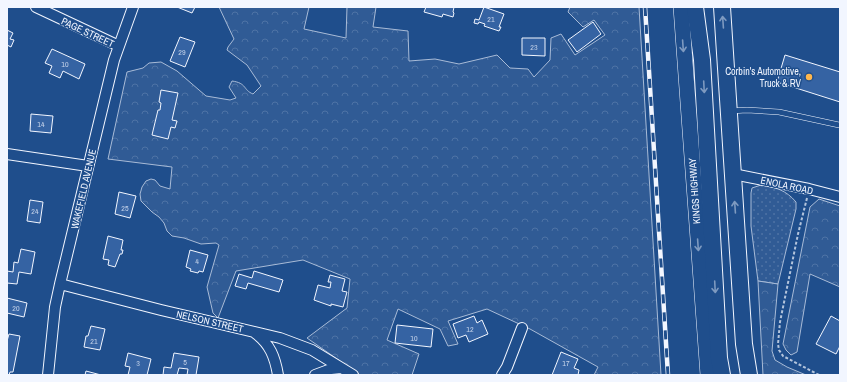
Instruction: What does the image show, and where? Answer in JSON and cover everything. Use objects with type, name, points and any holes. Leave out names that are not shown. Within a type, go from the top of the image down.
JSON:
[{"type":"highway","points":[[696,7],[702,60],[719,358],[722,375]]},
{"type":"highway","points":[[722,7],[744,344],[749,375]]},
{"type":"main road","name":"KINGS HIGHWAY","points":[[681,7],[708,375]]},
{"type":"main road","points":[[744,344],[746,375]]},
{"type":"street","name":"PAGE STREET","points":[[36,7],[118,46]]},
{"type":"street","name":"WAKEFIELD AVENUE","points":[[48,375],[55,308],[60,284],[118,46],[133,7]]},
{"type":"street","points":[[7,154],[88,166]]},
{"type":"street","name":"ENOLA ROAD","points":[[733,174],[809,189],[840,197]]},
{"type":"street","name":"NELSON STREET","points":[[60,284],[161,310],[246,329],[254,333],[280,338],[312,350],[353,375]]},
{"type":"street","points":[[502,375],[507,367],[522,328]]},
{"type":"street","points":[[254,333],[262,338],[272,351],[276,362],[278,375]]},
{"type":"street","points":[[315,375],[331,369],[341,368]]},
{"type":"lane","points":[[729,111],[747,110],[779,112],[838,125]]},
{"type":"path","points":[[809,189],[780,322],[778,344],[779,350],[783,356],[820,375]]},
{"type":"green space","points":[[219,7],[309,7],[304,29],[346,38],[347,7],[376,7],[373,27],[408,31],[409,61],[435,59],[459,64],[497,55],[510,68],[528,69],[534,77],[550,60],[551,38],[561,34],[575,55],[605,35],[594,20],[583,27],[568,12],[570,7],[639,7],[661,375],[594,375],[598,367],[530,329],[487,309],[448,321],[458,344],[448,346],[440,329],[398,309],[387,340],[419,354],[412,375],[360,375],[307,338],[347,308],[350,279],[303,260],[236,271],[218,318],[213,313],[207,287],[219,245],[216,243],[201,244],[184,238],[172,236],[167,231],[164,223],[159,217],[141,201],[140,194],[146,181],[151,179],[155,180],[160,186],[170,189],[172,167],[108,159],[127,72],[143,68],[149,63],[161,62],[177,71],[206,96],[230,100],[236,98],[229,87],[232,81],[240,83],[253,94],[261,86],[247,65],[227,50],[234,39]]},
{"type":"green space","points":[[761,185],[780,190],[796,202],[796,209],[778,284],[758,281],[751,226],[751,193],[752,188]]},
{"type":"green space","points":[[819,199],[840,206],[840,287],[810,274],[797,352],[791,355],[783,344],[810,207]]},
{"type":"green space","points":[[758,281],[778,284],[772,351],[775,360],[806,375],[763,375]]},
{"type":"building","points":[[177,7],[195,7],[192,13]]},
{"type":"building","points":[[426,7],[454,7],[453,17],[443,14],[442,17],[424,12]]},
{"type":"building","points":[[484,7],[504,14],[499,31],[484,26],[485,24],[479,22],[478,24],[474,23],[475,19],[479,20]]},
{"type":"building","points":[[593,22],[601,34],[577,52],[568,40]]},
{"type":"building","points":[[7,30],[13,33],[10,39],[14,40],[11,47],[7,45]]},
{"type":"building","points":[[180,37],[195,42],[185,67],[170,61]]},
{"type":"building","points":[[522,38],[545,38],[545,56],[522,55]]},
{"type":"building","points":[[52,49],[85,64],[79,79],[63,71],[60,78],[49,73],[52,66],[45,63]]},
{"type":"building","name":"Corbin's Automotive, Truck & RV","points":[[785,55],[840,72],[840,102],[777,82]]},
{"type":"building","points":[[161,90],[178,93],[172,120],[177,121],[175,128],[171,127],[168,139],[152,135],[158,110],[160,110],[161,103],[159,102]]},
{"type":"building","points":[[31,114],[53,116],[51,133],[30,131]]},
{"type":"building","points":[[119,192],[136,196],[130,218],[115,214]]},
{"type":"building","points":[[30,200],[43,202],[40,223],[27,221]]},
{"type":"building","points":[[108,236],[123,240],[121,250],[123,250],[122,254],[120,254],[115,267],[108,265],[109,260],[103,259]]},
{"type":"building","points":[[21,249],[35,252],[31,274],[19,272],[17,284],[7,283],[7,271],[13,272],[14,262],[18,263]]},
{"type":"building","points":[[190,250],[208,255],[203,272],[199,271],[198,273],[190,271],[191,269],[186,267]]},
{"type":"building","points":[[254,271],[283,280],[279,292],[248,283],[246,289],[235,286],[239,274],[252,278]]},
{"type":"building","points":[[330,275],[345,279],[342,291],[347,292],[343,307],[331,304],[331,306],[314,300],[318,285],[330,288],[331,282],[328,282]]},
{"type":"building","points":[[7,298],[27,303],[24,317],[7,313]]},
{"type":"building","points":[[474,316],[477,323],[482,320],[488,334],[469,342],[466,335],[458,338],[453,324]]},
{"type":"building","points":[[831,316],[840,321],[840,346],[836,354],[816,344]]},
{"type":"building","points":[[397,325],[433,329],[431,347],[395,343]]},
{"type":"building","points":[[91,326],[105,329],[100,350],[84,347],[86,336],[88,336]]},
{"type":"building","points":[[9,334],[20,336],[13,372],[10,372],[9,375],[7,375],[7,341]]},
{"type":"building","points":[[561,352],[578,359],[574,368],[579,370],[578,375],[552,375]]},
{"type":"building","points":[[128,353],[151,359],[147,375],[128,375],[130,367],[125,366]]},
{"type":"building","points":[[174,353],[199,357],[196,375],[187,375],[188,369],[179,368],[177,375],[163,375],[164,367],[171,368]]},
{"type":"building","points":[[86,371],[101,375],[85,375]]},
{"type":"railway","points":[[645,7],[668,375]]},
{"type":"place","name":"Corbin's Automotive, Truck & RV","points":[[809,77]]}]
